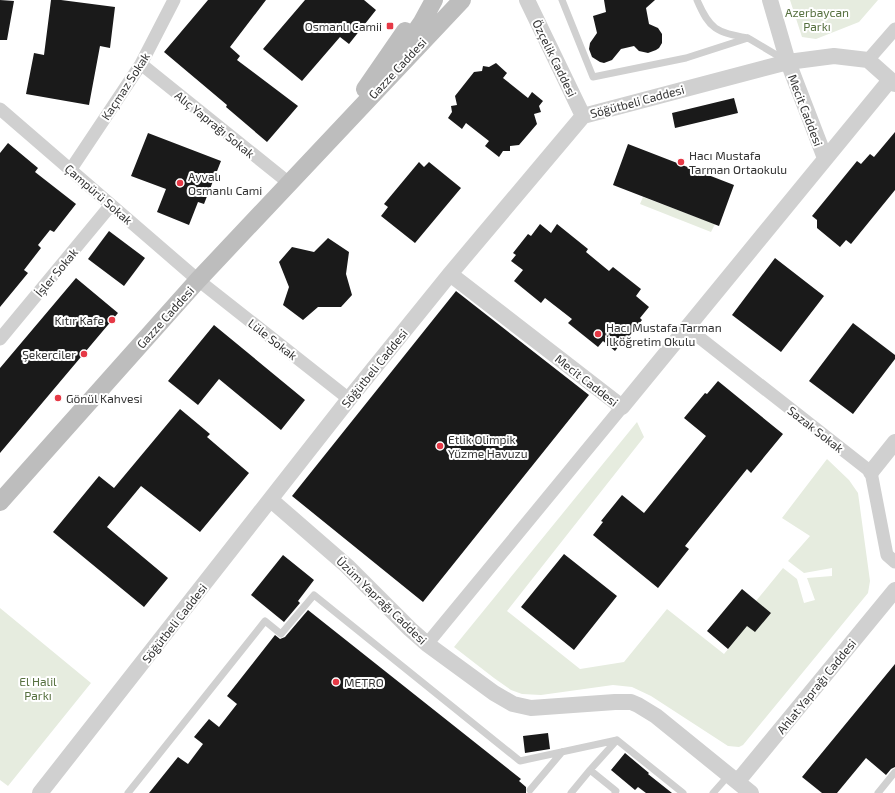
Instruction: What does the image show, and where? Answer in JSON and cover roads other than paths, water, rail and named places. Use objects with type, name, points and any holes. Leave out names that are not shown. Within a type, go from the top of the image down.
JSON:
[{"type":"main road","name":"Gazze Caddesi","points":[[333,136],[410,23],[421,0]]},
{"type":"main road","name":"Gazze Caddesi","points":[[333,136],[396,59],[422,22],[434,0]]},
{"type":"main road","name":"Gazze Caddesi","points":[[0,502],[198,280],[462,0]]},
{"type":"street","name":"Kaçmaz Sokak","points":[[71,169],[142,64],[174,0]]},
{"type":"street","name":"Özçelik Caddesi","points":[[527,0],[583,116]]},
{"type":"street","name":"Mecit Caddesi","points":[[770,0],[788,62],[825,158]]},
{"type":"street","points":[[892,82],[868,60],[895,29]]},
{"type":"street","name":"Söğütbeli Caddesi","points":[[40,793],[349,399],[450,274],[583,116],[788,62],[834,56],[868,60]]},
{"type":"street","name":"Alıç Yaprağı Sokak","points":[[142,64],[289,183]]},
{"type":"street","name":"Mecit Caddesi","points":[[450,274],[622,407],[825,158],[892,82]]},
{"type":"street","name":"Çampürü Sokak","points":[[0,109],[198,280]]},
{"type":"street","name":"İşler Sokak","points":[[0,338],[111,205]]},
{"type":"street","name":"Lüle Sokak","points":[[198,280],[349,399]]},
{"type":"street","name":"Sazak Sokak","points":[[686,327],[871,472]]},
{"type":"street","points":[[427,644],[622,407]]},
{"type":"street","points":[[895,442],[871,472],[887,555],[895,562]]},
{"type":"street","name":"Üzüm Yaprağı Caddesi","points":[[271,500],[347,566],[427,644],[494,693],[513,704],[542,708],[631,702],[656,716],[751,793]]},
{"type":"street","name":"Ahlat Yaprağı Caddesi","points":[[733,778],[895,590]]},
{"type":"lane","points":[[562,0],[593,77],[686,58],[748,38]]},
{"type":"lane","points":[[697,0],[706,20],[712,27],[724,34],[748,38],[788,62]]},
{"type":"lane","points":[[128,793],[265,621],[281,634],[314,595],[520,761],[617,740]]},
{"type":"lane","points":[[571,793],[617,740]]},
{"type":"lane","points":[[617,740],[683,793]]},
{"type":"lane","points":[[530,790],[562,752]]},
{"type":"lane","points":[[590,770],[616,791],[615,793]]},
{"type":"lane","points":[[878,793],[895,772]]},
{"type":"lane","points":[[713,793],[733,778]]},
{"type":"place","name":"Osmanlı Camii","points":[[390,26]]},
{"type":"place","name":"Hacı Mustafa Tarman Ortaokulu","points":[[681,162]]},
{"type":"place","name":"Ayvalı Osmanlı Cami","points":[[180,183]]},
{"type":"place","name":"Kıtır Kafe","points":[[112,320]]},
{"type":"place","name":"Hacı Mustafa Tarman İlköğretim Okulu","points":[[598,334]]},
{"type":"place","name":"Şekerciler","points":[[84,354]]},
{"type":"place","name":"Gönül Kahvesi","points":[[58,398]]},
{"type":"place","name":"Etlik Olimpik Yüzme Havuzu","points":[[440,446]]},
{"type":"place","name":"METRO","points":[[336,682]]},
{"type":"park label","name":"Azerbaycan Parkı","points":[[817,19]]},
{"type":"park label","name":"El Halil Parkı","points":[[38,688]]}]
